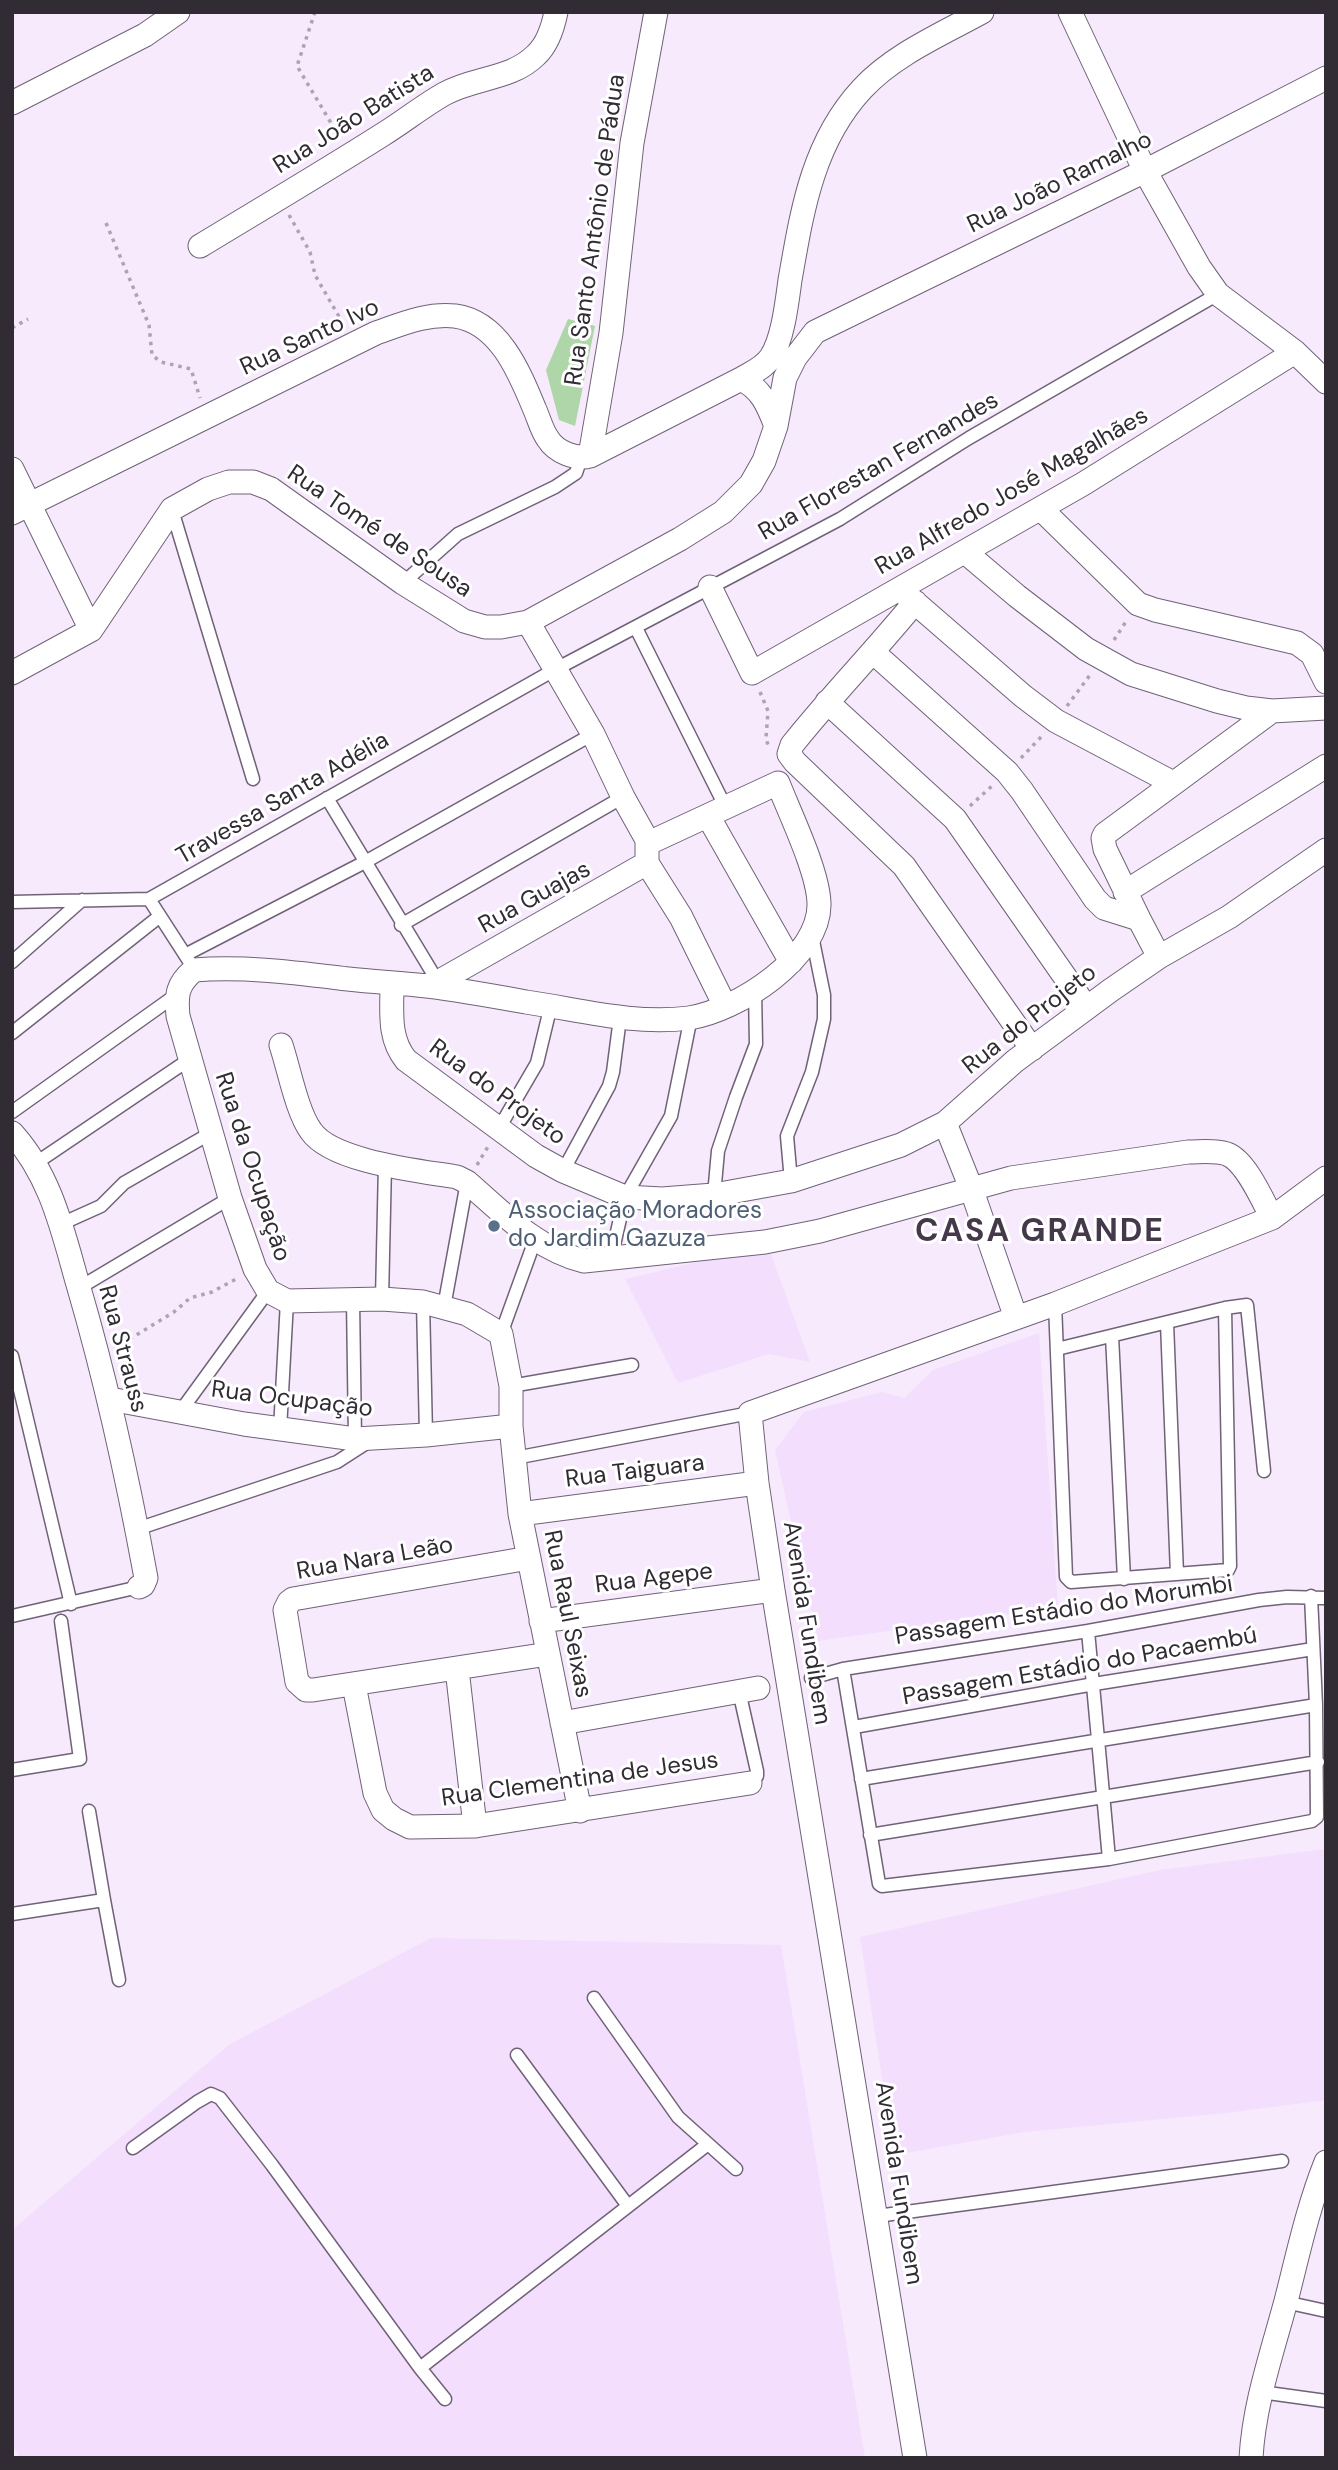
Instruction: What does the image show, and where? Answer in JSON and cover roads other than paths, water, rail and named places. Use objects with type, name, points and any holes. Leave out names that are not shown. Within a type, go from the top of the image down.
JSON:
[{"type":"street","points":[[12,103],[145,35],[178,12]]},
{"type":"street","name":"Rua João Batista","points":[[200,246],[442,95],[458,87],[504,75],[521,67],[547,42],[556,12]]},
{"type":"street","name":"Rua Santo Antônio de Pádua","points":[[586,457],[611,333],[632,143],[656,12]]},
{"type":"street","points":[[586,457],[741,379],[761,367],[773,354],[785,311],[804,200],[819,156],[836,124],[862,89],[908,52],[982,12]]},
{"type":"street","points":[[1070,12],[1145,171],[1199,267],[1218,294],[1295,352],[1326,382]]},
{"type":"street","name":"Rua João Ramalho","points":[[815,332],[1145,171],[1326,78]]},
{"type":"street","points":[[785,311],[795,323],[815,332]]},
{"type":"street","name":"Rua Santo Ivo","points":[[21,508],[387,329],[431,316],[456,316],[476,323],[493,336],[506,350],[548,439],[557,450],[586,457]]},
{"type":"street","name":"Rua Tomé de Sousa","points":[[91,630],[172,509],[208,489],[229,482],[253,482],[271,489],[403,583],[464,621],[485,627],[528,622],[680,539],[723,512],[751,484],[764,461],[776,426],[781,392],[788,369],[815,332]]},
{"type":"street","name":"Rua Alfredo José Magalhães","points":[[710,587],[752,673],[907,596],[965,552],[1041,509],[1295,352]]},
{"type":"street","points":[[741,379],[762,394],[776,426]]},
{"type":"street","points":[[12,469],[21,508],[91,630],[12,673]]},
{"type":"street","points":[[1041,509],[1138,604],[1297,643],[1312,654],[1326,682]]},
{"type":"street","points":[[965,552],[1037,612],[1101,660],[1131,674],[1217,701],[1272,711],[1326,708]]},
{"type":"street","points":[[1032,1049],[904,866],[795,762],[779,752],[792,745],[827,702],[874,653],[907,596],[1056,722],[1173,783]]},
{"type":"street","points":[[528,622],[593,734],[647,851],[725,1006]]},
{"type":"street","points":[[874,653],[1007,772],[1095,899],[1104,908],[1139,919]]},
{"type":"street","points":[[827,702],[955,819],[1086,1007]]},
{"type":"street","points":[[1159,957],[1125,892],[1105,849],[1103,838],[1272,711]]},
{"type":"street","points":[[1125,892],[1321,769]]},
{"type":"street","points":[[176,995],[190,962],[392,984],[432,984],[620,1018],[657,1020],[691,1017],[725,1006],[755,991],[791,962],[812,936],[818,922],[820,902],[815,877],[778,783],[653,841],[647,851]]},
{"type":"street","points":[[717,812],[791,962]]},
{"type":"street","name":"Rua do Projeto","points":[[392,984],[393,1038],[398,1050],[498,1130],[536,1156],[563,1171],[625,1197],[662,1199],[714,1195],[791,1181],[876,1154],[945,1123],[985,1087],[1086,1007],[1159,957],[1229,917],[1326,850]]},
{"type":"street","name":"Rua Guajas","points":[[432,984],[647,851]]},
{"type":"street","name":"Rua da Ocupação","points":[[176,995],[178,1016],[230,1198],[255,1269],[277,1296]]},
{"type":"street","points":[[281,1045],[309,1130],[332,1150],[385,1164],[457,1177],[467,1182],[534,1240],[570,1258],[584,1261],[765,1242],[820,1231],[1011,1178],[1208,1151],[1230,1155],[1252,1179],[1272,1218]]},
{"type":"street","points":[[945,1123],[971,1188],[1016,1318]]},
{"type":"street","name":"Rua Strauss","points":[[12,1133],[36,1163],[61,1224],[100,1357],[146,1578],[139,1587]]},
{"type":"street","points":[[750,1413],[1055,1304],[1272,1218],[1326,1178]]},
{"type":"street","points":[[277,1296],[382,1299],[434,1305],[478,1320],[501,1334],[511,1387],[511,1426]]},
{"type":"street","name":"Rua Ocupação","points":[[110,1399],[280,1430],[365,1438],[511,1426]]},
{"type":"street","name":"Avenida Fundibem","points":[[750,1413],[773,1590],[915,2458]]},
{"type":"street","name":"Rua Raul Seixas","points":[[511,1426],[520,1514],[580,1811]]},
{"type":"street","name":"Rua Taiguara","points":[[520,1514],[757,1483]]},
{"type":"street","name":"Rua Nara Leão","points":[[354,1685],[313,1690],[301,1687],[297,1682],[285,1610],[289,1602],[529,1558]]},
{"type":"street","name":"Rua Agepe","points":[[541,1621],[773,1590]]},
{"type":"street","points":[[354,1685],[548,1654]]},
{"type":"street","points":[[457,1669],[475,1826]]},
{"type":"street","name":"Rua Clementina de Jesus","points":[[354,1685],[375,1793],[383,1810],[410,1827],[475,1826],[750,1783]]},
{"type":"street","points":[[562,1723],[749,1689]]},
{"type":"street","points":[[1251,2458],[1252,2434],[1261,2392],[1312,2197],[1326,2162]]},
{"type":"lane","name":"Rua Florestan Fernandes","points":[[556,669],[840,519],[969,438],[1218,294]]},
{"type":"lane","points":[[403,583],[458,534],[555,487],[576,473],[586,457]]},
{"type":"lane","points":[[172,509],[253,779]]},
{"type":"lane","points":[[636,628],[717,812]]},
{"type":"lane","name":"Travessa Santa Adélia","points":[[12,902],[149,899],[556,669]]},
{"type":"lane","points":[[149,899],[190,962],[593,734]]},
{"type":"lane","points":[[327,797],[432,984]]},
{"type":"lane","points":[[401,925],[623,797]]},
{"type":"lane","points":[[12,962],[82,900]]},
{"type":"lane","points":[[12,1033],[160,916]]},
{"type":"lane","points":[[791,1181],[787,1136],[813,1073],[824,1019],[824,995],[812,936]]},
{"type":"lane","points":[[714,1195],[718,1152],[756,1044],[755,991]]},
{"type":"lane","points":[[12,1112],[176,995]]},
{"type":"lane","points":[[498,1130],[537,1063],[551,1005]]},
{"type":"lane","points":[[611,1258],[625,1197],[671,1116],[691,1017]]},
{"type":"lane","points":[[563,1171],[609,1086],[620,1018]]},
{"type":"lane","points":[[36,1163],[190,1059]]},
{"type":"lane","points":[[61,1224],[101,1206],[124,1183],[211,1133]]},
{"type":"lane","points":[[382,1299],[385,1164]]},
{"type":"lane","points":[[426,1435],[434,1305],[467,1182]]},
{"type":"lane","points":[[79,1288],[230,1198]]},
{"type":"lane","points":[[501,1334],[534,1240]]},
{"type":"lane","points":[[180,1412],[277,1296]]},
{"type":"lane","points":[[277,1296],[280,1430]]},
{"type":"lane","points":[[137,1529],[337,1462],[365,1438],[353,1300]]},
{"type":"lane","points":[[1055,1304],[1066,1577],[1071,1582],[1224,1571],[1230,1566],[1225,1308]]},
{"type":"lane","points":[[1057,1349],[1225,1308],[1245,1304],[1249,1306],[1264,1471]]},
{"type":"lane","points":[[1167,1322],[1177,1574]]},
{"type":"lane","points":[[1112,1336],[1124,1579]]},
{"type":"lane","points":[[12,1356],[71,1604]]},
{"type":"lane","points":[[511,1387],[632,1365]]},
{"type":"lane","points":[[514,1458],[750,1413]]},
{"type":"lane","points":[[12,1615],[139,1587]]},
{"type":"lane","points":[[843,1669],[877,1881],[882,1886],[1109,1859],[1316,1819],[1318,1762],[1311,1596]]},
{"type":"lane","name":"Passagem Estádio do Morumbi","points":[[811,1678],[843,1669],[1088,1631],[1259,1600],[1311,1596],[1326,1598]]},
{"type":"lane","points":[[12,1770],[80,1759],[61,1621]]},
{"type":"lane","points":[[1088,1631],[1109,1859]]},
{"type":"lane","name":"Passagem Estádio do Pacaembú","points":[[854,1727],[1094,1684],[1313,1649]]},
{"type":"lane","points":[[749,1689],[757,1771],[757,1776],[750,1783]]},
{"type":"lane","points":[[862,1779],[1316,1705]]},
{"type":"lane","points":[[870,1835],[1318,1762]]},
{"type":"lane","points":[[89,1811],[120,1980]]},
{"type":"lane","points":[[12,1914],[104,1900]]},
{"type":"lane","points":[[594,1998],[678,2117],[736,2169]]},
{"type":"lane","points":[[517,2055],[628,2206]]},
{"type":"lane","points":[[134,2148],[197,2102],[211,2094],[220,2098],[444,2399]]},
{"type":"lane","points":[[420,2368],[708,2144]]},
{"type":"lane","points":[[877,2216],[1282,2161]]},
{"type":"lane","points":[[1285,2302],[1326,2311]]},
{"type":"lane","points":[[1261,2392],[1326,2401]]},
{"type":"place","name":"Associação Moradores do Jardim Gazuza","points":[[494,1226]]},
{"type":"district","name":"CASA GRANDE","points":[[1040,1233]]}]
